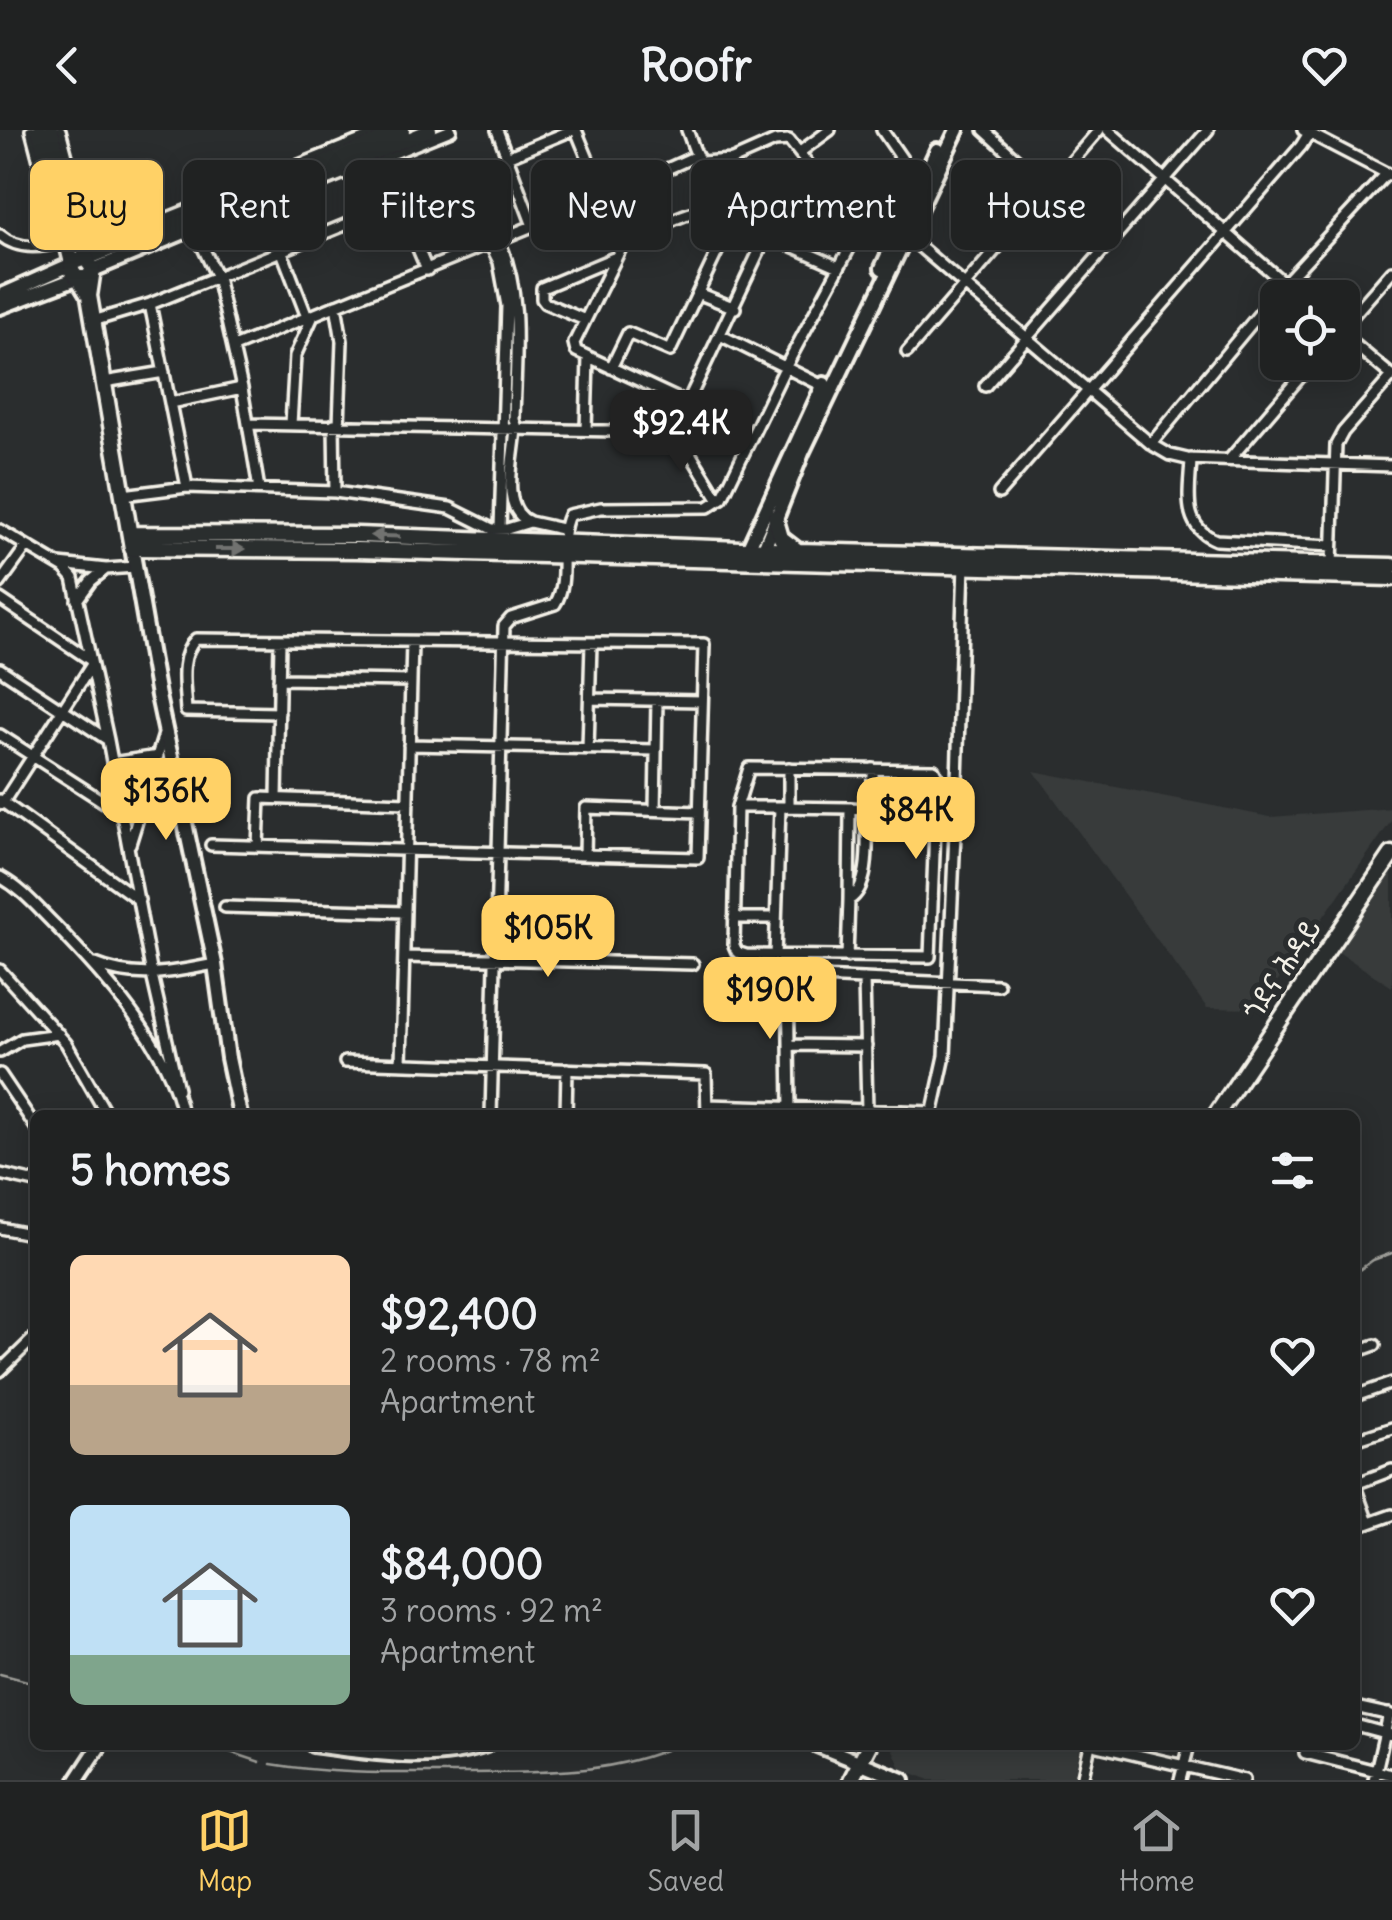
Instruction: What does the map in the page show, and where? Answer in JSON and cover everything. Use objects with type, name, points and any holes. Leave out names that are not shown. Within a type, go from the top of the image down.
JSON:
[{"type":"main road","points":[[38,130],[47,160]]},
{"type":"main road","points":[[51,130],[56,160]]},
{"type":"main road","points":[[77,250],[87,267],[131,541],[356,550],[562,543],[1392,578]]},
{"type":"main road","points":[[775,517],[780,538],[798,552]]},
{"type":"main road","points":[[757,554],[798,552],[964,562],[1392,566]]},
{"type":"main road","name":"ጎደና ሕዳይ","points":[[1219,1110],[1392,854]]},
{"type":"main road","points":[[851,1780],[866,1750]]},
{"type":"street","points":[[31,130],[42,160]]},
{"type":"street","points":[[60,130],[68,160]]},
{"type":"street","points":[[87,267],[111,241],[386,130]]},
{"type":"street","points":[[0,307],[403,130]]},
{"type":"street","points":[[0,296],[87,267],[430,130]]},
{"type":"street","points":[[380,160],[452,130]]},
{"type":"street","points":[[497,130],[531,220]]},
{"type":"street","points":[[508,157],[574,130],[587,160]]},
{"type":"street","points":[[687,130],[699,159]]},
{"type":"street","points":[[770,130],[775,141]]},
{"type":"street","points":[[800,152],[830,130]]},
{"type":"street","points":[[882,130],[902,156],[901,160]]},
{"type":"street","points":[[931,167],[947,130]]},
{"type":"street","points":[[931,179],[957,130]]},
{"type":"street","points":[[984,130],[1016,160]]},
{"type":"street","points":[[1074,160],[1099,130]]},
{"type":"street","points":[[1108,130],[1283,280]]},
{"type":"street","points":[[985,386],[1208,130]]},
{"type":"street","points":[[999,493],[1227,232],[1308,131],[1390,175],[1289,280]]},
{"type":"street","points":[[671,170],[699,159],[732,160],[775,141],[788,140],[806,160]]},
{"type":"street","points":[[611,368],[628,333],[670,352],[729,227],[727,222],[701,210],[671,223]]},
{"type":"street","points":[[94,320],[150,304],[345,225]]},
{"type":"street","points":[[0,236],[17,246],[30,244]]},
{"type":"street","points":[[87,267],[121,264],[183,238]]},
{"type":"street","points":[[204,250],[218,277],[234,347],[259,489]]},
{"type":"street","points":[[418,250],[426,270]]},
{"type":"street","points":[[234,347],[475,250]]},
{"type":"street","points":[[496,250],[506,306],[500,529]]},
{"type":"street","points":[[499,250],[509,264],[516,295],[513,508],[519,518],[562,543]]},
{"type":"street","points":[[619,250],[574,348],[690,404]]},
{"type":"street","points":[[249,424],[669,432],[690,404],[762,250]]},
{"type":"street","points":[[801,250],[839,267]]},
{"type":"street","points":[[490,1110],[504,626],[510,618],[554,604],[562,594],[562,543],[568,515],[601,508],[708,507],[719,500],[848,250]]},
{"type":"street","points":[[757,554],[828,388],[894,250]]},
{"type":"street","points":[[919,250],[1151,444],[1170,455],[1392,466]]},
{"type":"street","points":[[907,352],[995,250]]},
{"type":"street","points":[[282,252],[310,316],[295,356],[291,424]]},
{"type":"street","points":[[585,320],[545,302],[542,288],[614,258]]},
{"type":"street","points":[[1360,309],[1392,270]]},
{"type":"street","points":[[700,294],[735,308]]},
{"type":"street","points":[[150,304],[186,487]]},
{"type":"street","points":[[335,492],[342,340],[336,305]]},
{"type":"street","points":[[1151,444],[1260,314]]},
{"type":"street","points":[[722,336],[828,388]]},
{"type":"street","points":[[1332,564],[1334,464],[1340,438],[1392,376],[1360,347]]},
{"type":"street","points":[[586,430],[588,357]]},
{"type":"street","points":[[104,382],[164,372]]},
{"type":"street","points":[[1229,460],[1298,380]]},
{"type":"street","points":[[170,403],[242,388]]},
{"type":"street","points":[[757,554],[828,388]]},
{"type":"street","points":[[675,429],[719,500]]},
{"type":"street","points":[[1192,459],[1189,510],[1191,521],[1204,535],[1216,540],[1332,546]]},
{"type":"street","points":[[123,495],[186,487],[335,492],[450,508],[492,529],[530,522]]},
{"type":"street","points":[[0,530],[56,563],[73,578],[181,1110]]},
{"type":"street","points":[[131,541],[165,732],[215,964],[239,1110]]},
{"type":"street","points":[[0,583],[26,547]]},
{"type":"street","points":[[934,1110],[944,1062],[950,984],[964,562]]},
{"type":"street","points":[[56,563],[136,567]]},
{"type":"street","points":[[77,600],[106,568]]},
{"type":"street","points":[[0,599],[90,663]]},
{"type":"street","points":[[211,844],[698,858],[704,644],[196,639],[188,648],[184,662],[186,712],[278,713]]},
{"type":"street","points":[[276,798],[280,641]]},
{"type":"street","points":[[400,1064],[412,642]]},
{"type":"street","points":[[588,749],[591,643]]},
{"type":"street","points":[[90,663],[63,712],[1,803],[139,900]]},
{"type":"street","points":[[0,668],[108,740]]},
{"type":"street","points":[[280,679],[411,682]]},
{"type":"street","points":[[590,699],[702,701]]},
{"type":"street","points":[[655,810],[657,700]]},
{"type":"street","points":[[128,848],[165,732]]},
{"type":"street","points":[[0,735],[122,813]]},
{"type":"street","points":[[408,746],[656,750]]},
{"type":"street","points":[[112,762],[158,756]]},
{"type":"street","points":[[748,768],[789,768],[934,770],[930,957],[775,956],[737,952],[737,807],[748,768]]},
{"type":"street","points":[[775,956],[789,768]]},
{"type":"street","points":[[849,900],[858,895],[864,883],[873,769]]},
{"type":"street","points":[[258,846],[260,798],[408,803]]},
{"type":"street","points":[[737,807],[956,811]]},
{"type":"street","points":[[585,855],[586,808],[699,812]]},
{"type":"street","points":[[846,957],[850,808]]},
{"type":"street","points":[[0,877],[24,893],[93,963],[130,1012],[178,1089]]},
{"type":"street","points":[[225,907],[405,912]]},
{"type":"street","points":[[734,918],[776,918]]},
{"type":"street","points":[[404,957],[693,964]]},
{"type":"street","points":[[93,963],[130,975],[215,964]]},
{"type":"street","points":[[0,970],[59,1034],[80,1063],[104,1110]]},
{"type":"street","points":[[726,973],[998,985]]},
{"type":"street","points":[[788,976],[790,1108]]},
{"type":"street","points":[[346,1062],[706,1074],[707,1110],[867,1110],[864,979]]},
{"type":"street","points":[[0,1052],[22,1039],[59,1034]]},
{"type":"street","points":[[790,1045],[866,1046]]},
{"type":"street","points":[[566,1110],[567,1069]]},
{"type":"street","points":[[0,1074],[30,1119]]},
{"type":"street","points":[[0,1174],[30,1181]]},
{"type":"street","points":[[0,1228],[30,1234]]},
{"type":"street","points":[[0,1371],[30,1342]]},
{"type":"street","points":[[1360,1350],[1375,1345]]},
{"type":"street","points":[[1360,1394],[1392,1383]]},
{"type":"street","points":[[1360,1438],[1392,1428]]},
{"type":"street","points":[[1360,1483],[1392,1470]]},
{"type":"street","points":[[1360,1500],[1368,1523]]},
{"type":"street","points":[[1360,1526],[1392,1515]]},
{"type":"street","points":[[1360,1707],[1390,1715],[1375,1776]]},
{"type":"street","points":[[1360,1727],[1388,1734]]},
{"type":"street","points":[[76,1780],[97,1750]]},
{"type":"street","points":[[409,1750],[466,1750]]},
{"type":"street","points":[[830,1750],[903,1780]]},
{"type":"street","points":[[1083,1780],[1091,1750]]},
{"type":"street","points":[[1114,1750],[1244,1780]]},
{"type":"street","points":[[1180,1780],[1187,1750]]},
{"type":"street","points":[[1305,1753],[1375,1776],[1392,1776]]},
{"type":"shaded area","points":[[1034,771],[1270,817],[1392,808],[1392,820],[1262,1004],[1256,1009],[1207,1008]]},
{"type":"shaded area","points":[[1392,868],[1392,987],[1335,950]]},
{"type":"shaded area","points":[[893,1750],[1080,1750],[1073,1780],[930,1780],[901,1769]]},
{"type":"waterway","points":[[1360,1269],[1392,1253]]},
{"type":"waterway","points":[[0,1674],[30,1682]]},
{"type":"waterway","points":[[224,1750],[260,1762]]},
{"type":"waterway","points":[[271,1764],[367,1773],[545,1772],[599,1767],[664,1750]]}]
